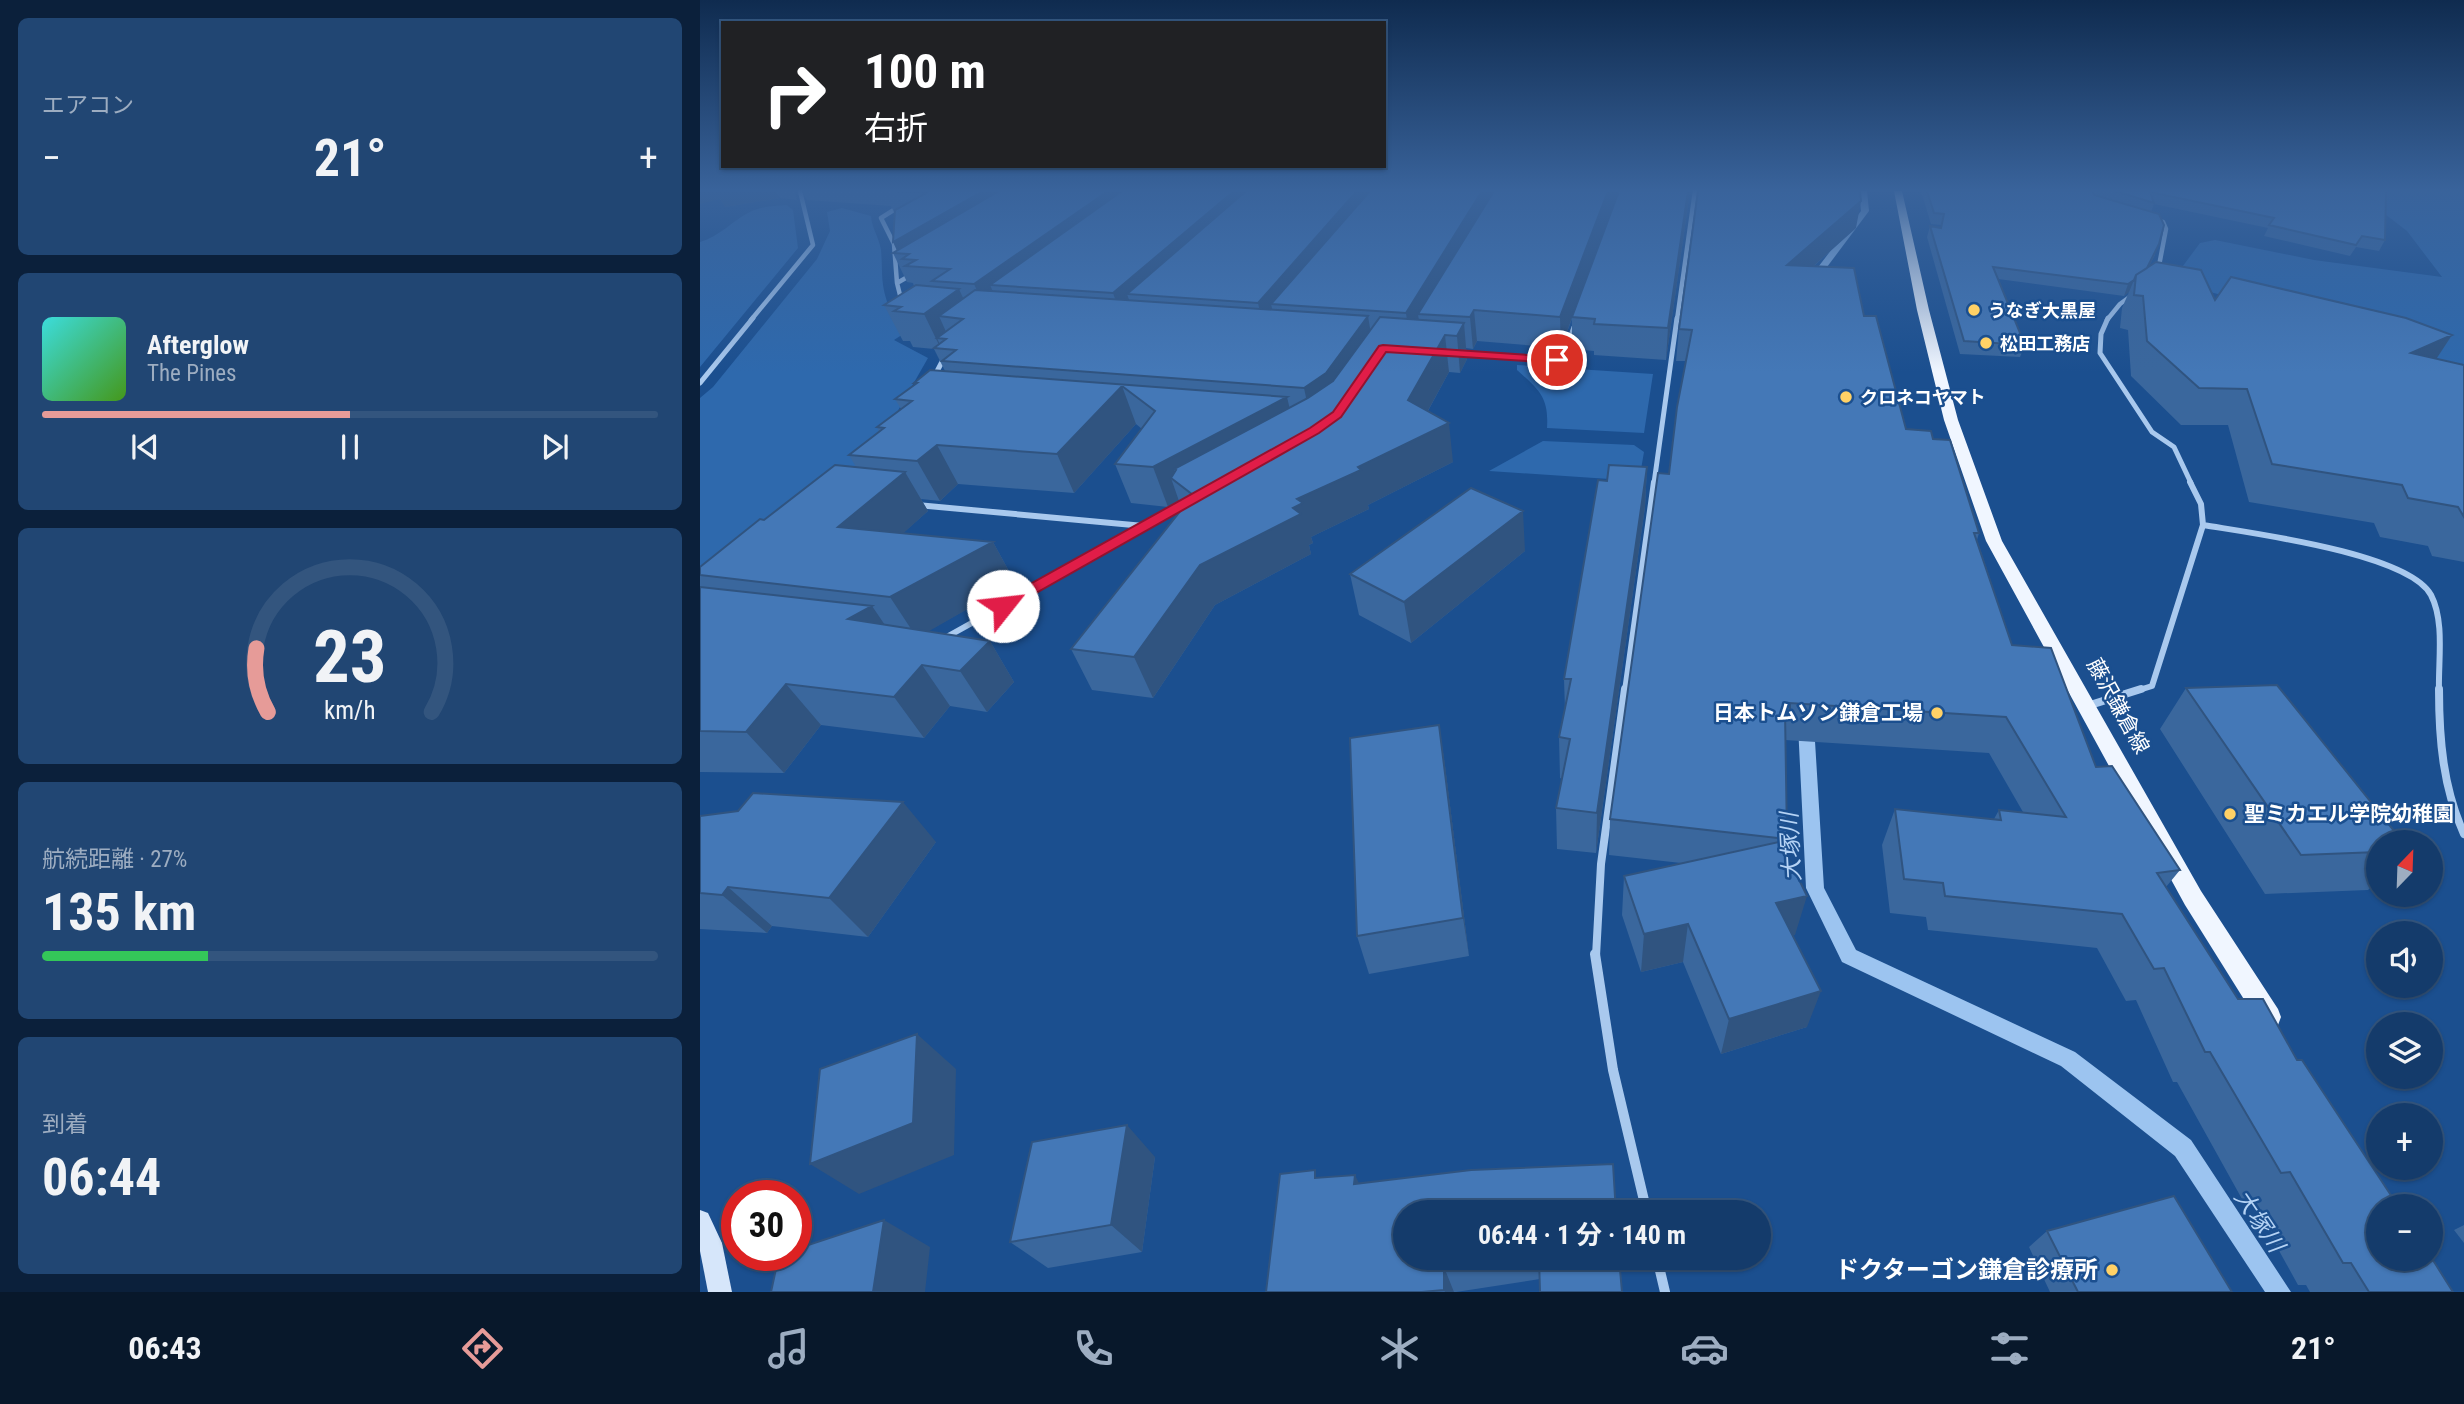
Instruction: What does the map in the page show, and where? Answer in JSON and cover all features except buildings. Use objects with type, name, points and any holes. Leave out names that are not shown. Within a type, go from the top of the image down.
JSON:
[{"type":"main road","name":"藤沢鎌倉線","points":[[1911,251],[1951,419],[1994,541],[2193,898],[2280,1035]]},
{"type":"street","points":[[700,383],[808,251]]},
{"type":"street","points":[[895,251],[897,283],[904,306]]},
{"type":"street","points":[[1644,1200],[1614,1070],[1595,951],[1601,864],[1687,251]]},
{"type":"street","points":[[2154,280],[2163,251]]},
{"type":"street","points":[[897,283],[916,272]]},
{"type":"street","points":[[2086,706],[2152,686],[2203,525],[2201,503],[2174,447],[2152,432],[2100,353],[2102,331],[2112,310],[2144,287]]},
{"type":"street","points":[[1453,353],[1557,360],[1563,358],[1577,320]]},
{"type":"street","points":[[928,388],[947,352]]},
{"type":"street","points":[[932,645],[1193,499]]},
{"type":"street","points":[[903,503],[1144,527]]},
{"type":"street","points":[[2203,525],[2366,558],[2407,573],[2429,591],[2437,616],[2444,774],[2454,817],[2464,834]]},
{"type":"street","points":[[700,1221],[710,1243],[720,1292]]},
{"type":"street","points":[[1660,1270],[1665,1292]]},
{"type":"shaded area","points":[[700,251],[795,251],[700,367]]},
{"type":"shaded area","points":[[821,251],[881,251],[883,285],[889,307],[923,321],[894,340],[928,358],[879,444],[830,500],[700,597],[700,398],[713,387]]},
{"type":"shaded area","points":[[2194,251],[2271,251],[2314,260],[2442,277],[2422,251],[2464,251],[2464,382],[2377,335],[2171,282]]},
{"type":"shaded area","points":[[1517,365],[1653,374],[1644,433],[1547,428],[1544,401],[1537,389],[1517,370]]},
{"type":"shaded area","points":[[1543,441],[1634,445],[1644,452],[1639,481],[1489,471]]},
{"type":"waterway","name":"大塚川","points":[[1812,281],[1834,251]]},
{"type":"waterway","name":"大塚川","points":[[1806,725],[1815,888],[1849,956],[2068,1059],[2183,1148],[2279,1292]]},
{"type":"place","name":"うなぎ大黒屋","points":[[1974,310]]},
{"type":"place","name":"松田工務店","points":[[1986,343]]},
{"type":"place","name":"クロネコヤマト","points":[[1846,397]]},
{"type":"place","name":"日本トムソン鎌倉工場","points":[[1937,713]]},
{"type":"place","name":"聖ミカエル学院幼稚園","points":[[2230,814]]},
{"type":"place","name":"ドクターゴン鎌倉診療所","points":[[2112,1270]]},
{"type":"route","points":[[1003,606],[1314,431],[1337,414],[1383,348],[1557,360]]}]
